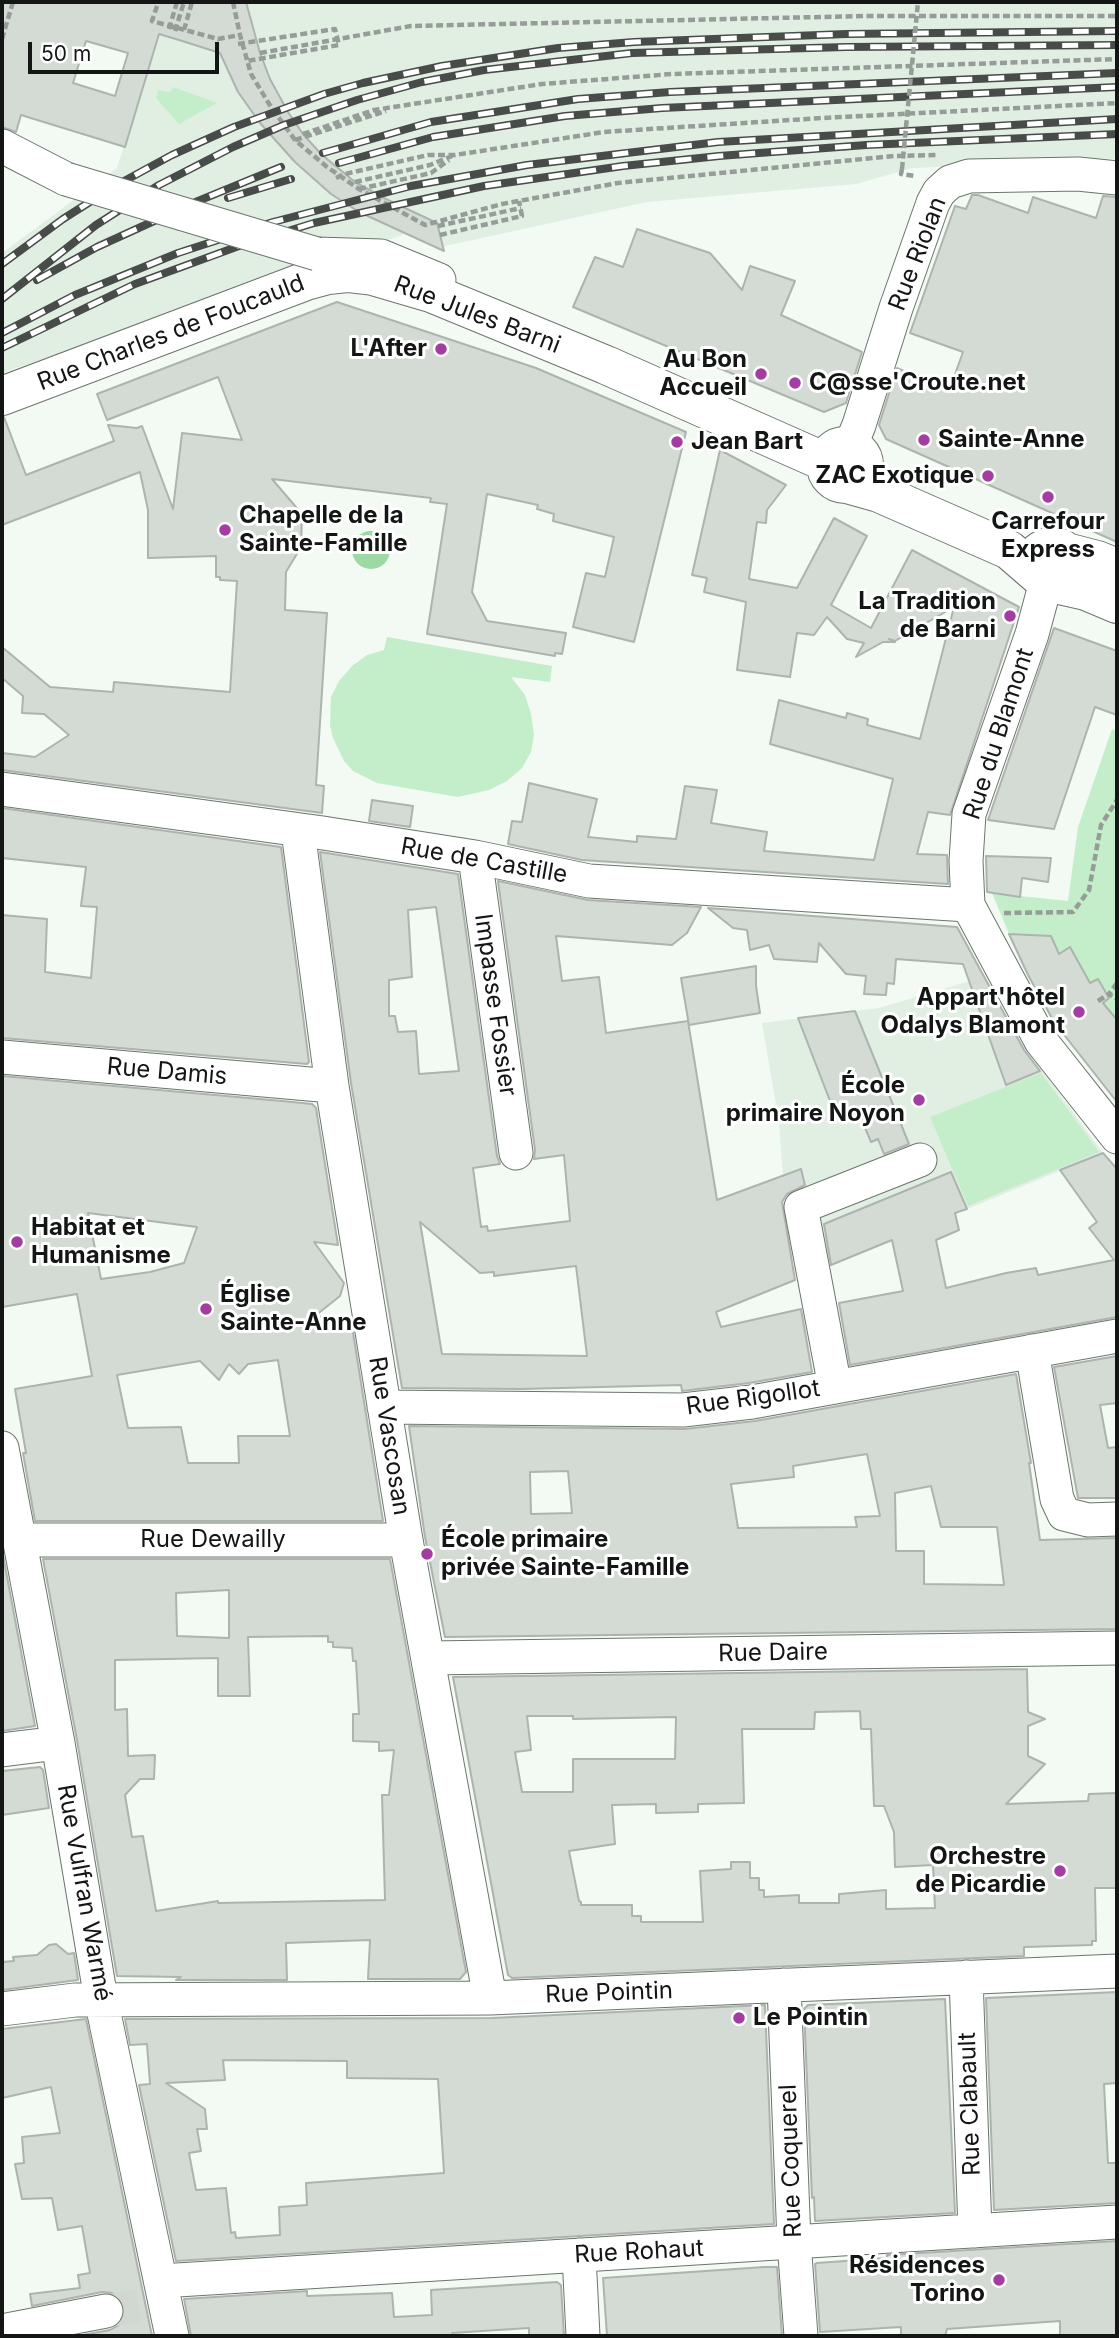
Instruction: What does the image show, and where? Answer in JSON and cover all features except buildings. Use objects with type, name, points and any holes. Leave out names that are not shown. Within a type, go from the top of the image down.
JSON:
[{"type":"main road","name":"Rue Jules Barni","points":[[329,264],[431,293],[606,365],[814,457],[847,461],[878,493],[1051,566],[1086,591],[1117,604]]},
{"type":"main road","name":"Rue Charles de Foucauld","points":[[2,396],[306,282],[329,264]]},
{"type":"main road","name":"Rue Jules Barni","points":[[1051,566],[1097,560],[1117,568]]},
{"type":"street","name":"Rue Jules Barni","points":[[2,148],[66,179],[329,264]]},
{"type":"street","name":"Rue Riolan","points":[[847,461],[895,308],[939,192],[950,181],[969,176],[1078,174],[1117,178]]},
{"type":"street","points":[[1051,566],[1117,591]]},
{"type":"street","name":"Rue du Blamont","points":[[1051,566],[1032,634],[969,814],[966,861],[968,905],[1041,1041],[1117,1137]]},
{"type":"street","name":"Rue de Castille","points":[[2,789],[323,833],[475,857],[589,881],[968,905]]},
{"type":"street","name":"Rue Vascosan","points":[[298,831],[332,1086],[384,1407],[490,1998]]},
{"type":"street","name":"Impasse Fossier","points":[[475,857],[516,1153]]},
{"type":"street","name":"Rue Damis","points":[[2,1057],[332,1086]]},
{"type":"street","points":[[835,1387],[801,1207],[920,1160]]},
{"type":"street","name":"Rue Rigollot","points":[[384,1407],[683,1409],[752,1402],[1117,1336]]},
{"type":"street","points":[[1031,1351],[1060,1506],[1065,1514],[1088,1520],[1117,1519]]},
{"type":"street","name":"Rue Vulfran Warmé","points":[[2,1448],[58,1743],[101,1999],[158,2296],[172,2336]]},
{"type":"street","name":"Rue Dewailly","points":[[21,1539],[406,1540]]},
{"type":"street","name":"Rue Daire","points":[[429,1658],[1117,1648]]},
{"type":"street","points":[[2,1750],[58,1743]]},
{"type":"street","name":"Rue Pointin","points":[[2,2009],[101,1999],[490,1998],[1117,1971]]},
{"type":"street","name":"Rue Clabault","points":[[966,1978],[975,2231]]},
{"type":"street","name":"Rue Coquerel","points":[[784,1985],[794,2242],[802,2336]]},
{"type":"street","name":"Rue Rohaut","points":[[158,2296],[579,2255],[1117,2222]]},
{"type":"street","points":[[579,2255],[583,2336]]},
{"type":"street","points":[[2,2330],[106,2311]]},
{"type":"path","points":[[2,39],[4,23],[13,2]]},
{"type":"path","points":[[169,29],[177,2]]},
{"type":"path","points":[[176,31],[184,2]]},
{"type":"path","points":[[184,30],[192,2]]},
{"type":"path","points":[[233,2],[251,74],[295,140],[359,189],[425,225],[519,201],[618,183],[894,156],[950,155]]},
{"type":"path","points":[[901,169],[918,2]]},
{"type":"path","points":[[157,6],[152,20],[218,39],[240,35]]},
{"type":"path","points":[[260,53],[411,26],[866,16],[1117,16]]},
{"type":"path","points":[[238,44],[335,29],[339,45],[247,61]]},
{"type":"path","points":[[303,134],[374,110],[542,85],[672,74],[1117,59]]},
{"type":"path","points":[[336,178],[428,155],[455,155],[604,132],[1117,103]]},
{"type":"path","points":[[295,140],[376,116],[393,108]]},
{"type":"path","points":[[359,189],[431,173],[455,155]]},
{"type":"path","points":[[355,182],[430,165],[455,155]]},
{"type":"path","points":[[440,235],[522,216],[519,201]]},
{"type":"path","points":[[438,226],[521,208]]},
{"type":"path","points":[[1000,913],[1073,912],[1089,890],[1101,825],[1117,800]]},
{"type":"path","points":[[1098,1001],[1109,994],[1117,983]]},
{"type":"path","points":[[1109,994],[1117,999]]},
{"type":"shaded area","points":[[169,2],[1117,2],[1117,159],[913,168],[856,184],[647,202],[436,248],[405,234],[2,373],[2,253],[117,168]]},
{"type":"shaded area","points":[[173,87],[217,103],[179,124],[156,98],[158,90],[170,92]]},
{"type":"shaded area","points":[[371,531],[384,537],[390,550],[384,563],[371,569],[358,563],[352,550],[358,537]]},
{"type":"shaded area","points":[[387,637],[552,666],[550,682],[511,677],[525,695],[534,735],[531,752],[522,768],[507,781],[489,790],[458,797],[377,783],[353,771],[344,761],[333,738],[330,725],[331,697],[339,681],[352,666],[367,655],[384,650]]},
{"type":"shaded area","points":[[1112,729],[1117,731],[1117,1020],[1103,1003],[1109,997],[1099,979],[1090,983],[1070,948],[1059,954],[1051,936],[1009,934],[992,893],[1068,901],[1078,827]]},
{"type":"shaded area","name":"École primaire Noyon","points":[[984,974],[1014,1032],[1103,1153],[822,1269],[786,1195],[779,1122],[762,1023],[879,1008]]},
{"type":"shaded area","points":[[1041,1073],[1099,1152],[968,1206],[930,1117]]},
{"type":"tunnel","points":[[106,2311],[146,2305]]},
{"type":"railway","points":[[2,264],[63,219],[115,186],[172,155],[234,127],[324,94],[442,66],[558,48],[634,42],[846,34],[1117,31]]},
{"type":"railway","points":[[2,299],[96,225],[159,185],[233,147],[284,125],[357,100],[422,82],[484,70],[632,53],[846,47],[1117,45]]},
{"type":"railway","points":[[323,153],[431,122],[578,99],[670,92],[1117,73]]},
{"type":"railway","points":[[339,163],[433,137],[565,116],[662,108],[1117,87]]},
{"type":"railway","points":[[2,333],[75,295],[178,253],[273,222],[411,186],[527,165],[718,142],[1117,119]]},
{"type":"railway","points":[[2,348],[135,284],[239,246],[314,223],[484,186],[623,166],[719,156],[866,145],[1117,134]]},
{"type":"railway","points":[[37,280],[97,247],[281,167]]},
{"type":"railway","points":[[228,198],[291,179]]},
{"type":"place","name":"L'After","points":[[441,349]]},
{"type":"place","name":"Au Bon Accueil","points":[[761,374]]},
{"type":"place","name":"C@sse'Croute.net","points":[[795,383]]},
{"type":"place","name":"Sainte-Anne","points":[[924,440]]},
{"type":"place","name":"Jean Bart","points":[[677,442]]},
{"type":"place","name":"ZAC Exotique","points":[[988,476]]},
{"type":"place","name":"Carrefour Express","points":[[1048,497]]},
{"type":"place","name":"Chapelle de la Sainte-Famille","points":[[225,530]]},
{"type":"place","name":"La Tradition de Barni","points":[[1010,616]]},
{"type":"place","name":"Appart'hôtel Odalys Blamont","points":[[1079,1012]]},
{"type":"place","name":"École primaire Noyon","points":[[919,1100]]},
{"type":"place","name":"Habitat et Humanisme","points":[[17,1242]]},
{"type":"place","name":"Église Sainte-Anne","points":[[206,1309]]},
{"type":"place","name":"École primaire privée Sainte-Famille","points":[[427,1554]]},
{"type":"place","name":"Orchestre de Picardie","points":[[1060,1871]]},
{"type":"place","name":"Le Pointin","points":[[739,2018]]},
{"type":"place","name":"Résidences Torino","points":[[999,2280]]}]
